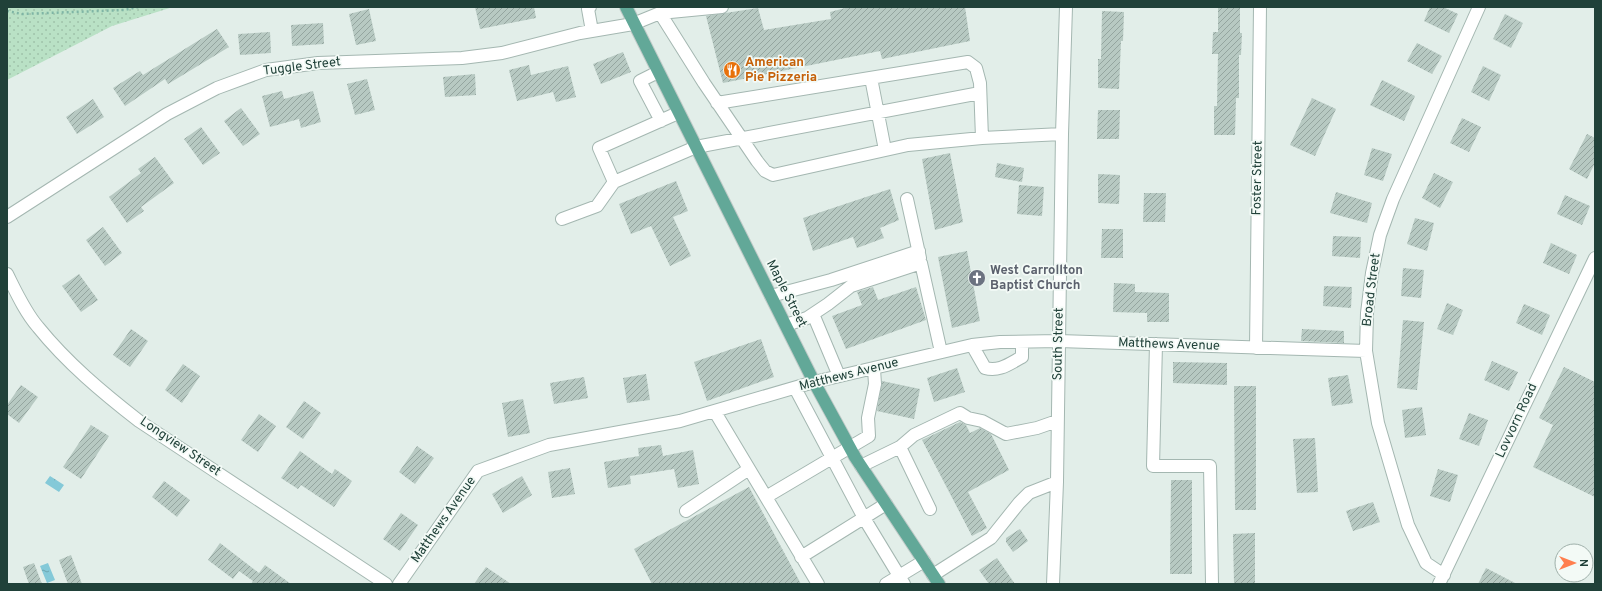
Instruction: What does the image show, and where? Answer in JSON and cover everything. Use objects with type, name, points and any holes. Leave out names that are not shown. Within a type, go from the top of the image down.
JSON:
[{"type":"main road","name":"Maple Street","points":[[626,7],[633,24],[814,382],[861,466],[936,580]]},
{"type":"street","points":[[590,7],[588,9],[592,31]]},
{"type":"street","name":"Tuggle Street","points":[[7,217],[167,114],[217,88],[266,70],[318,63],[462,58],[502,53],[592,31],[633,24],[674,7]]},
{"type":"street","points":[[722,7],[660,13],[741,138],[765,171],[773,174],[908,145],[982,138],[1062,134]]},
{"type":"street","name":"South Street","points":[[1053,584],[1057,482],[1062,134],[1066,7]]},
{"type":"street","name":"Foster Street","points":[[1256,348],[1260,7]]},
{"type":"street","name":"Broad Street","points":[[1442,579],[1426,562],[1408,525],[1378,423],[1366,351],[1367,313],[1372,273],[1380,235],[1394,199],[1479,7]]},
{"type":"street","points":[[718,102],[968,62],[976,68],[980,83],[982,138]]},
{"type":"street","points":[[658,72],[640,81],[661,121]]},
{"type":"street","points":[[871,78],[885,150]]},
{"type":"street","points":[[562,219],[597,206],[614,182],[696,147],[980,93]]},
{"type":"street","points":[[614,182],[599,148],[678,113]]},
{"type":"street","points":[[907,199],[941,352]]},
{"type":"street","points":[[771,296],[831,280],[919,251]]},
{"type":"street","name":"Lovvorn Road","points":[[1442,579],[1595,258]]},
{"type":"street","points":[[786,325],[813,314],[851,286],[921,264]]},
{"type":"street","name":"Longview Street","points":[[7,274],[18,296],[38,327],[102,393],[139,421],[386,584]]},
{"type":"street","points":[[813,314],[839,376]]},
{"type":"street","name":"Matthews Avenue","points":[[399,584],[478,471],[549,445],[680,422],[814,382],[972,345],[1059,341],[1366,351]]},
{"type":"street","points":[[972,345],[985,368],[992,370],[1000,369],[1022,357],[1022,342]]},
{"type":"street","points":[[1156,344],[1153,466],[1210,466],[1212,583]]},
{"type":"street","points":[[766,497],[869,436],[868,418],[875,384],[874,369]]},
{"type":"street","points":[[795,388],[831,459],[864,518],[902,580]]},
{"type":"street","points":[[715,412],[818,584]]},
{"type":"street","points":[[861,466],[900,447],[914,436],[960,413],[968,418],[982,421],[1006,434],[1037,428],[1057,421]]},
{"type":"street","points":[[900,447],[930,509]]},
{"type":"street","points":[[686,511],[749,469]]},
{"type":"street","points":[[936,580],[991,538],[1029,492],[1057,482]]},
{"type":"street","points":[[801,557],[886,504]]},
{"type":"street","points":[[886,584],[902,580],[924,561]]},
{"type":"path","points":[[7,11],[22,14],[124,10],[139,7]]},
{"type":"green space","points":[[7,7],[173,7],[112,26],[7,80]]},
{"type":"water","points":[[50,476],[64,485],[59,492],[45,483]]},
{"type":"water","points":[[48,563],[55,580],[47,583],[40,566]]},
{"type":"building","points":[[475,7],[534,7],[536,18],[480,29]]},
{"type":"building","points":[[849,7],[965,7],[970,41],[882,59],[880,51],[723,83],[706,16],[758,8],[764,30],[831,19],[830,12]]},
{"type":"building","points":[[1218,7],[1240,7],[1240,33],[1242,33],[1241,55],[1239,55],[1239,98],[1236,98],[1235,135],[1214,135],[1214,106],[1217,106],[1218,54],[1212,54],[1213,32],[1218,32]]},
{"type":"building","points":[[1430,7],[1443,7],[1458,14],[1449,33],[1424,21]]},
{"type":"building","points":[[369,9],[376,41],[356,45],[349,14]]},
{"type":"building","points":[[1102,11],[1124,12],[1119,89],[1098,88],[1098,59],[1101,59]]},
{"type":"building","points":[[1505,14],[1523,23],[1511,48],[1493,39]]},
{"type":"building","points":[[323,23],[324,44],[292,46],[291,25]]},
{"type":"building","points":[[217,29],[229,47],[168,84],[165,79],[125,106],[113,88],[140,71],[143,75]]},
{"type":"building","points":[[270,32],[271,53],[240,55],[238,34]]},
{"type":"building","points":[[1417,43],[1442,56],[1432,74],[1407,61]]},
{"type":"building","points":[[623,52],[631,72],[601,84],[593,64]]},
{"type":"building","points":[[529,65],[531,75],[568,66],[576,97],[556,102],[553,92],[517,101],[509,70]]},
{"type":"building","points":[[1483,66],[1501,75],[1489,101],[1471,92]]},
{"type":"building","points":[[475,74],[476,95],[445,97],[443,77]]},
{"type":"building","points":[[367,79],[375,110],[355,115],[347,84]]},
{"type":"building","points":[[1382,80],[1415,96],[1404,121],[1370,105]]},
{"type":"building","points":[[282,91],[284,99],[313,91],[321,122],[301,128],[299,119],[270,127],[262,96]]},
{"type":"building","points":[[1312,98],[1336,109],[1315,156],[1290,145]]},
{"type":"building","points":[[93,99],[104,117],[77,134],[66,117]]},
{"type":"building","points":[[241,108],[260,134],[243,146],[224,121]]},
{"type":"building","points":[[1098,110],[1120,110],[1119,139],[1097,139]]},
{"type":"building","points":[[1462,118],[1481,127],[1469,152],[1450,143]]},
{"type":"building","points":[[201,127],[220,153],[203,165],[184,139]]},
{"type":"building","points":[[1587,134],[1595,138],[1595,163],[1587,179],[1569,169]]},
{"type":"building","points":[[1372,148],[1392,154],[1383,181],[1364,175]]},
{"type":"building","points":[[950,153],[963,222],[935,230],[922,159]]},
{"type":"building","points":[[155,157],[174,183],[141,207],[144,211],[127,223],[109,197],[141,173],[138,169]]},
{"type":"building","points":[[997,163],[1024,168],[1022,182],[995,177]]},
{"type":"building","points":[[1434,173],[1453,182],[1440,208],[1422,198]]},
{"type":"building","points":[[1098,174],[1120,175],[1119,204],[1098,203]]},
{"type":"building","points":[[676,181],[688,211],[673,217],[691,256],[670,266],[651,226],[631,234],[619,204]]},
{"type":"building","points":[[1019,185],[1044,187],[1042,216],[1017,214]]},
{"type":"building","points":[[890,189],[899,220],[880,228],[884,238],[857,248],[853,237],[813,251],[803,218]]},
{"type":"building","points":[[1336,192],[1372,203],[1367,223],[1330,213]]},
{"type":"building","points":[[1144,193],[1166,193],[1165,222],[1143,222]]},
{"type":"building","points":[[1565,195],[1590,206],[1582,225],[1557,214]]},
{"type":"building","points":[[1415,218],[1434,223],[1427,251],[1407,244]]},
{"type":"building","points":[[103,227],[122,253],[105,266],[86,240]]},
{"type":"building","points":[[1102,229],[1123,229],[1123,258],[1101,258]]},
{"type":"building","points":[[1333,236],[1361,237],[1360,258],[1332,256]]},
{"type":"building","points":[[1551,243],[1577,255],[1569,274],[1543,263]]},
{"type":"building","points":[[967,251],[980,321],[952,328],[938,257]]},
{"type":"building","points":[[1403,268],[1424,270],[1421,298],[1401,296]]},
{"type":"building","points":[[79,274],[98,300],[81,312],[62,286]]},
{"type":"building","points":[[1114,283],[1135,284],[1135,292],[1169,293],[1169,322],[1147,322],[1147,313],[1113,312]]},
{"type":"building","points":[[1324,286],[1352,287],[1351,308],[1323,306]]},
{"type":"building","points":[[873,287],[878,300],[916,287],[926,320],[846,349],[832,316],[862,305],[857,292]]},
{"type":"building","points":[[1447,303],[1463,310],[1453,335],[1437,329]]},
{"type":"building","points":[[1524,304],[1550,315],[1542,335],[1516,323]]},
{"type":"building","points":[[1403,320],[1424,322],[1417,390],[1397,388]]},
{"type":"building","points":[[131,329],[148,341],[130,367],[113,355]]},
{"type":"building","points":[[1302,329],[1344,331],[1344,343],[1301,341]]},
{"type":"building","points":[[761,339],[774,377],[707,401],[694,362]]},
{"type":"building","points":[[1492,361],[1518,372],[1509,391],[1484,380]]},
{"type":"building","points":[[1173,362],[1227,363],[1227,385],[1173,383]]},
{"type":"building","points":[[183,364],[200,376],[182,403],[165,390]]},
{"type":"building","points":[[1564,367],[1595,382],[1595,497],[1533,467],[1553,425],[1539,418]]},
{"type":"building","points":[[957,368],[965,392],[934,402],[927,378]]},
{"type":"building","points":[[646,374],[650,400],[627,403],[623,378]]},
{"type":"building","points":[[1348,375],[1353,403],[1332,406],[1328,378]]},
{"type":"building","points":[[584,377],[588,398],[554,404],[550,383]]},
{"type":"building","points":[[882,381],[920,389],[914,419],[877,411]]},
{"type":"building","points":[[21,385],[38,397],[19,423],[7,414],[7,405]]},
{"type":"building","points":[[1234,386],[1256,386],[1256,510],[1235,510]]},
{"type":"building","points":[[523,399],[530,433],[508,437],[502,403]]},
{"type":"building","points":[[304,401],[321,413],[303,439],[286,427]]},
{"type":"building","points":[[1422,407],[1426,435],[1405,438],[1402,410]]},
{"type":"building","points":[[1469,413],[1488,420],[1479,446],[1459,439]]},
{"type":"building","points":[[259,414],[276,426],[258,452],[241,440]]},
{"type":"building","points":[[960,422],[966,425],[970,433],[980,428],[991,434],[1009,470],[968,492],[987,528],[972,536],[922,440]]},
{"type":"building","points":[[91,425],[109,436],[81,479],[63,467]]},
{"type":"building","points":[[1315,438],[1318,492],[1297,493],[1293,439]]},
{"type":"building","points":[[661,445],[663,456],[693,450],[699,484],[678,488],[674,469],[630,476],[631,484],[608,488],[604,462],[639,456],[638,448]]},
{"type":"building","points":[[417,446],[434,458],[415,484],[399,472]]},
{"type":"building","points":[[300,451],[332,474],[335,469],[352,481],[334,507],[301,485],[298,489],[281,478]]},
{"type":"building","points":[[570,468],[575,494],[552,498],[548,472]]},
{"type":"building","points":[[1438,469],[1458,475],[1450,502],[1430,496]]},
{"type":"building","points":[[522,476],[532,495],[503,513],[492,494]]},
{"type":"building","points":[[1171,480],[1192,480],[1192,574],[1170,574]]},
{"type":"building","points":[[164,481],[190,500],[177,517],[152,497]]},
{"type":"building","points":[[749,487],[801,584],[652,584],[634,549]]},
{"type":"building","points":[[1373,502],[1380,522],[1353,531],[1346,511]]},
{"type":"building","points":[[401,513],[418,525],[400,551],[383,539]]},
{"type":"building","points":[[1020,529],[1028,541],[1013,552],[1006,542],[1006,538]]},
{"type":"building","points":[[1255,533],[1255,584],[1234,584],[1233,534]]},
{"type":"building","points":[[220,543],[259,573],[265,565],[291,584],[251,584],[253,581],[239,571],[233,579],[208,560]]},
{"type":"building","points":[[71,555],[82,584],[68,584],[59,560]]},
{"type":"building","points":[[997,558],[1015,584],[989,584],[979,570]]},
{"type":"building","points":[[34,563],[42,584],[29,584],[23,567]]},
{"type":"building","points":[[486,567],[511,584],[474,584]]},
{"type":"building","points":[[1486,568],[1517,584],[1478,584]]},
{"type":"place","name":"American Pie Pizzeria","points":[[732,70]]},
{"type":"place","name":"West Carrollton Baptist Church","points":[[977,278]]}]
